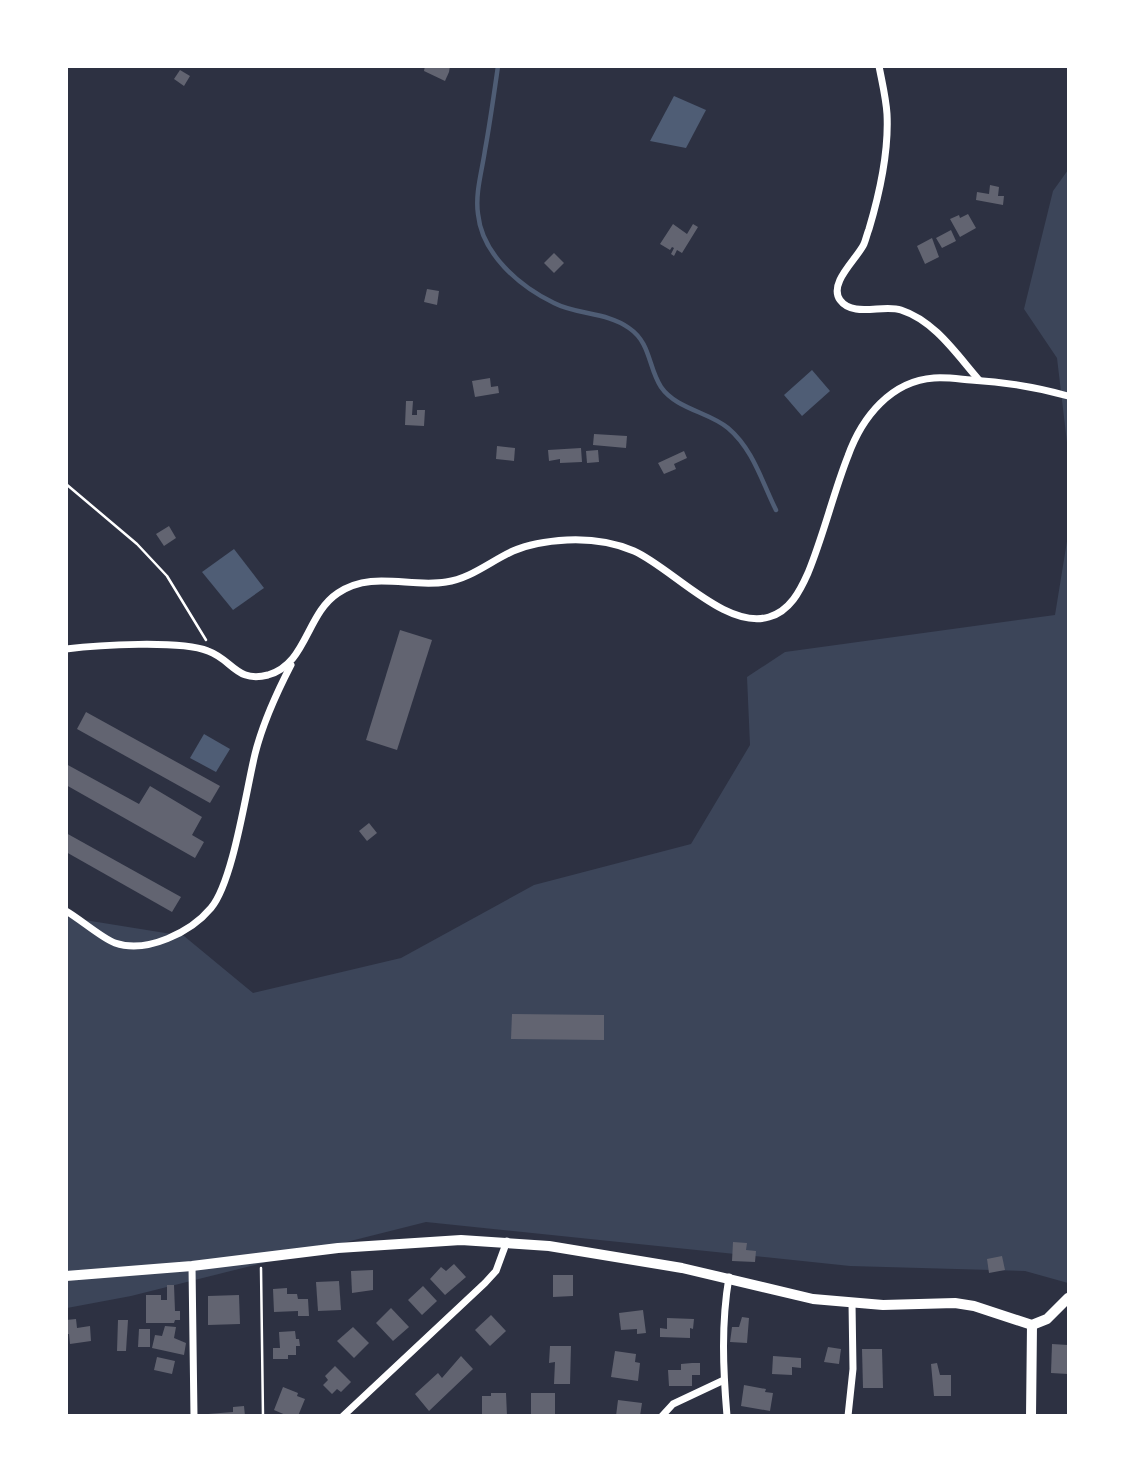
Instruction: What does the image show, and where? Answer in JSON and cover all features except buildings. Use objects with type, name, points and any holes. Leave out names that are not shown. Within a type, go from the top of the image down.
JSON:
[{"type":"street","points":[[879,66],[887,115],[885,159],[879,195],[864,244],[837,289],[839,299],[855,309],[899,309],[915,317],[940,336],[979,380]]},
{"type":"street","points":[[66,911],[114,943],[133,946],[154,943],[173,936],[211,908],[225,884],[256,752],[270,707],[321,610],[333,596],[344,589],[357,583],[386,580],[448,582],[531,545],[561,541],[610,542],[633,550],[673,574],[716,606],[739,616],[756,619],[770,617],[781,611],[799,594],[819,546],[849,453],[877,405],[893,391],[914,382],[935,378],[1022,384],[1069,396]]},
{"type":"street","points":[[66,649],[181,646],[216,654],[239,674],[250,677],[277,672],[292,662]]},
{"type":"street","points":[[66,1276],[192,1266],[421,1241],[507,1241],[729,1277],[813,1299],[852,1303],[955,1303],[974,1306],[1032,1325],[1047,1319],[1069,1298]]},
{"type":"street","points":[[343,1416],[485,1283],[496,1271],[507,1241]]},
{"type":"street","points":[[192,1266],[194,1416]]},
{"type":"street","points":[[727,1416],[723,1321],[729,1277]]},
{"type":"street","points":[[848,1416],[853,1369],[852,1303]]},
{"type":"street","points":[[1031,1416],[1032,1325]]},
{"type":"street","points":[[662,1416],[673,1404],[724,1380]]},
{"type":"path","points":[[66,484],[137,544],[167,576],[216,654]]},
{"type":"path","points":[[261,1258],[263,1416]]},
{"type":"shaded area","points":[[674,96],[706,110],[686,148],[650,141]]},
{"type":"shaded area","points":[[1068,170],[1068,451],[1057,358],[1024,309],[1053,191]]},
{"type":"shaded area","points":[[812,370],[830,391],[802,416],[784,395]]},
{"type":"shaded area","points":[[1068,535],[1068,1283],[1025,1271],[850,1266],[426,1222],[131,1296],[67,1308],[66,917],[184,936],[253,993],[401,958],[534,885],[691,844],[750,745],[747,677],[785,652],[1055,615]]},
{"type":"shaded area","points":[[234,549],[264,588],[233,610],[202,572]]},
{"type":"shaded area","points":[[204,734],[230,749],[216,772],[190,758]]},
{"type":"waterway","points":[[498,66],[477,198],[481,229],[495,255],[516,278],[541,296],[563,307],[611,319],[636,334],[645,348],[661,387],[667,394],[720,423],[737,436],[756,466],[776,510]]}]
